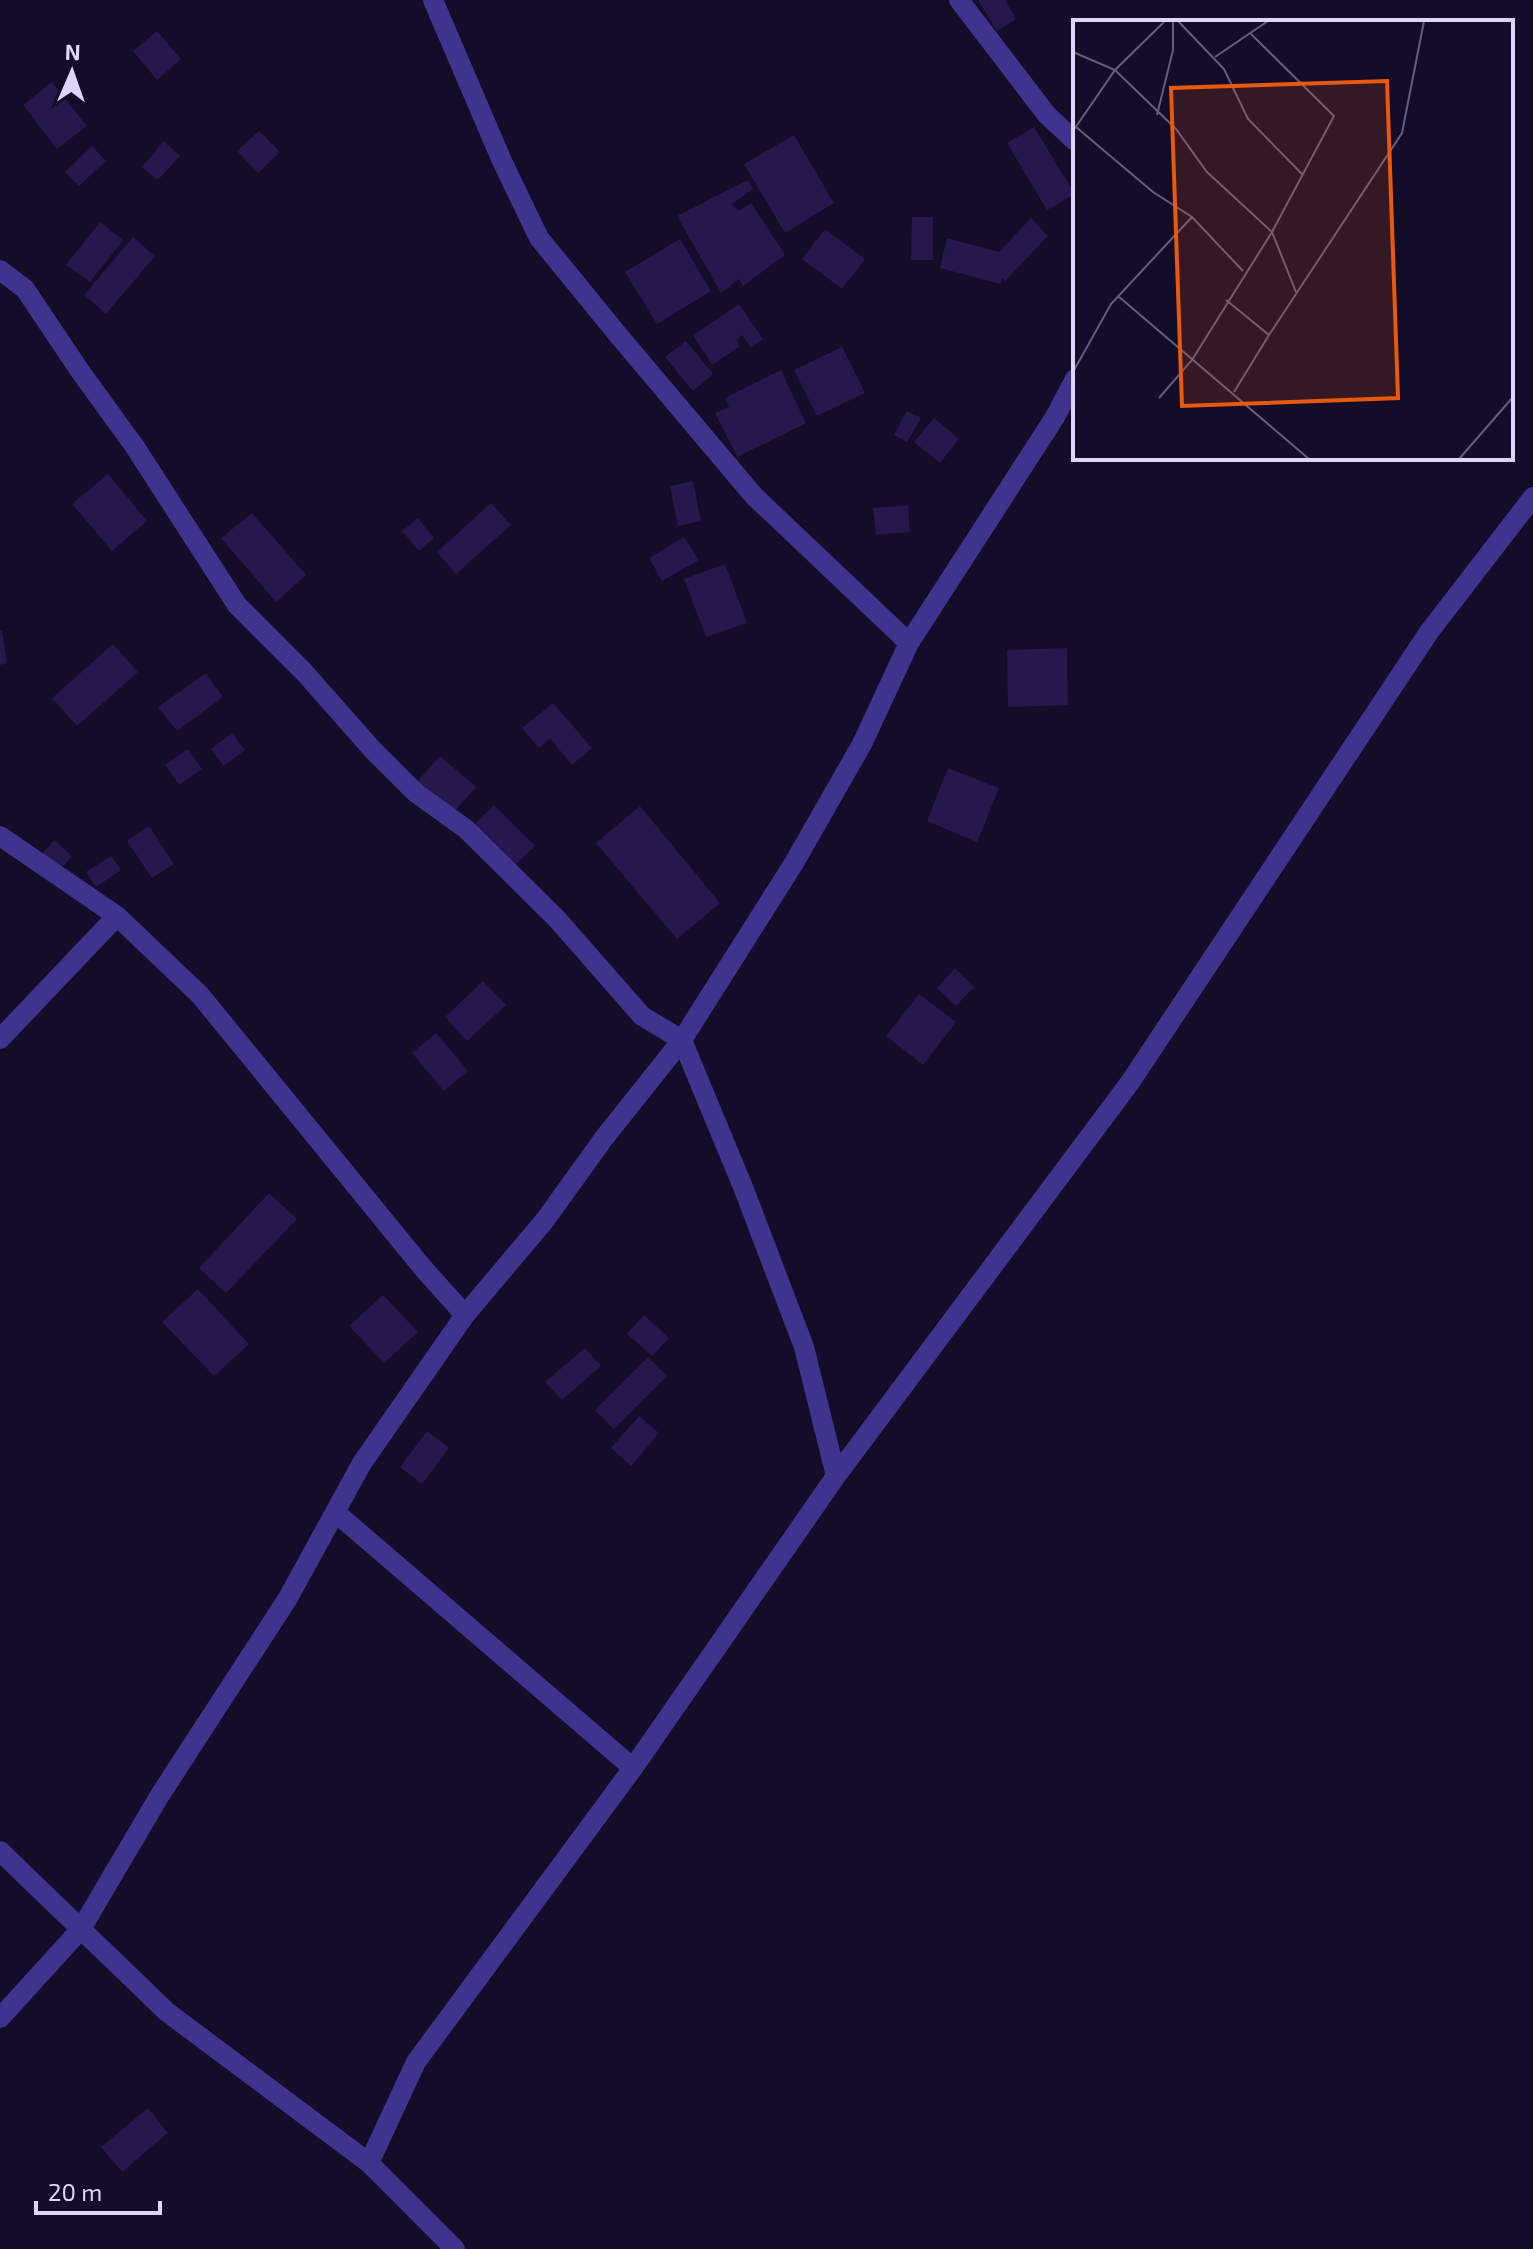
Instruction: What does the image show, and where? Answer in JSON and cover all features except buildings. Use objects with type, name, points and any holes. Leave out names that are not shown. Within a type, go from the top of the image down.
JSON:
[{"type":"street","points":[[433,0],[502,161],[539,238],[754,496],[909,643]]},
{"type":"street","points":[[959,0],[1047,115],[1073,139]]},
{"type":"street","points":[[0,270],[25,289],[135,447],[237,605],[416,793],[466,829],[557,919],[642,1016],[682,1040],[743,1187],[804,1347],[836,1476]]},
{"type":"street","points":[[0,2018],[81,1929],[160,1795],[288,1598],[362,1463],[465,1315],[545,1220],[604,1138],[682,1040],[794,863],[862,744],[909,643],[1055,417],[1073,383]]},
{"type":"street","points":[[369,2163],[416,2062],[633,1768],[836,1476],[1131,1081],[1429,632],[1533,497]]},
{"type":"street","points":[[0,836],[117,916],[200,995],[465,1315]]},
{"type":"street","points":[[0,1039],[117,916]]},
{"type":"street","points":[[335,1512],[633,1768]]},
{"type":"street","points":[[0,1851],[167,2012],[369,2163],[455,2249]]}]
